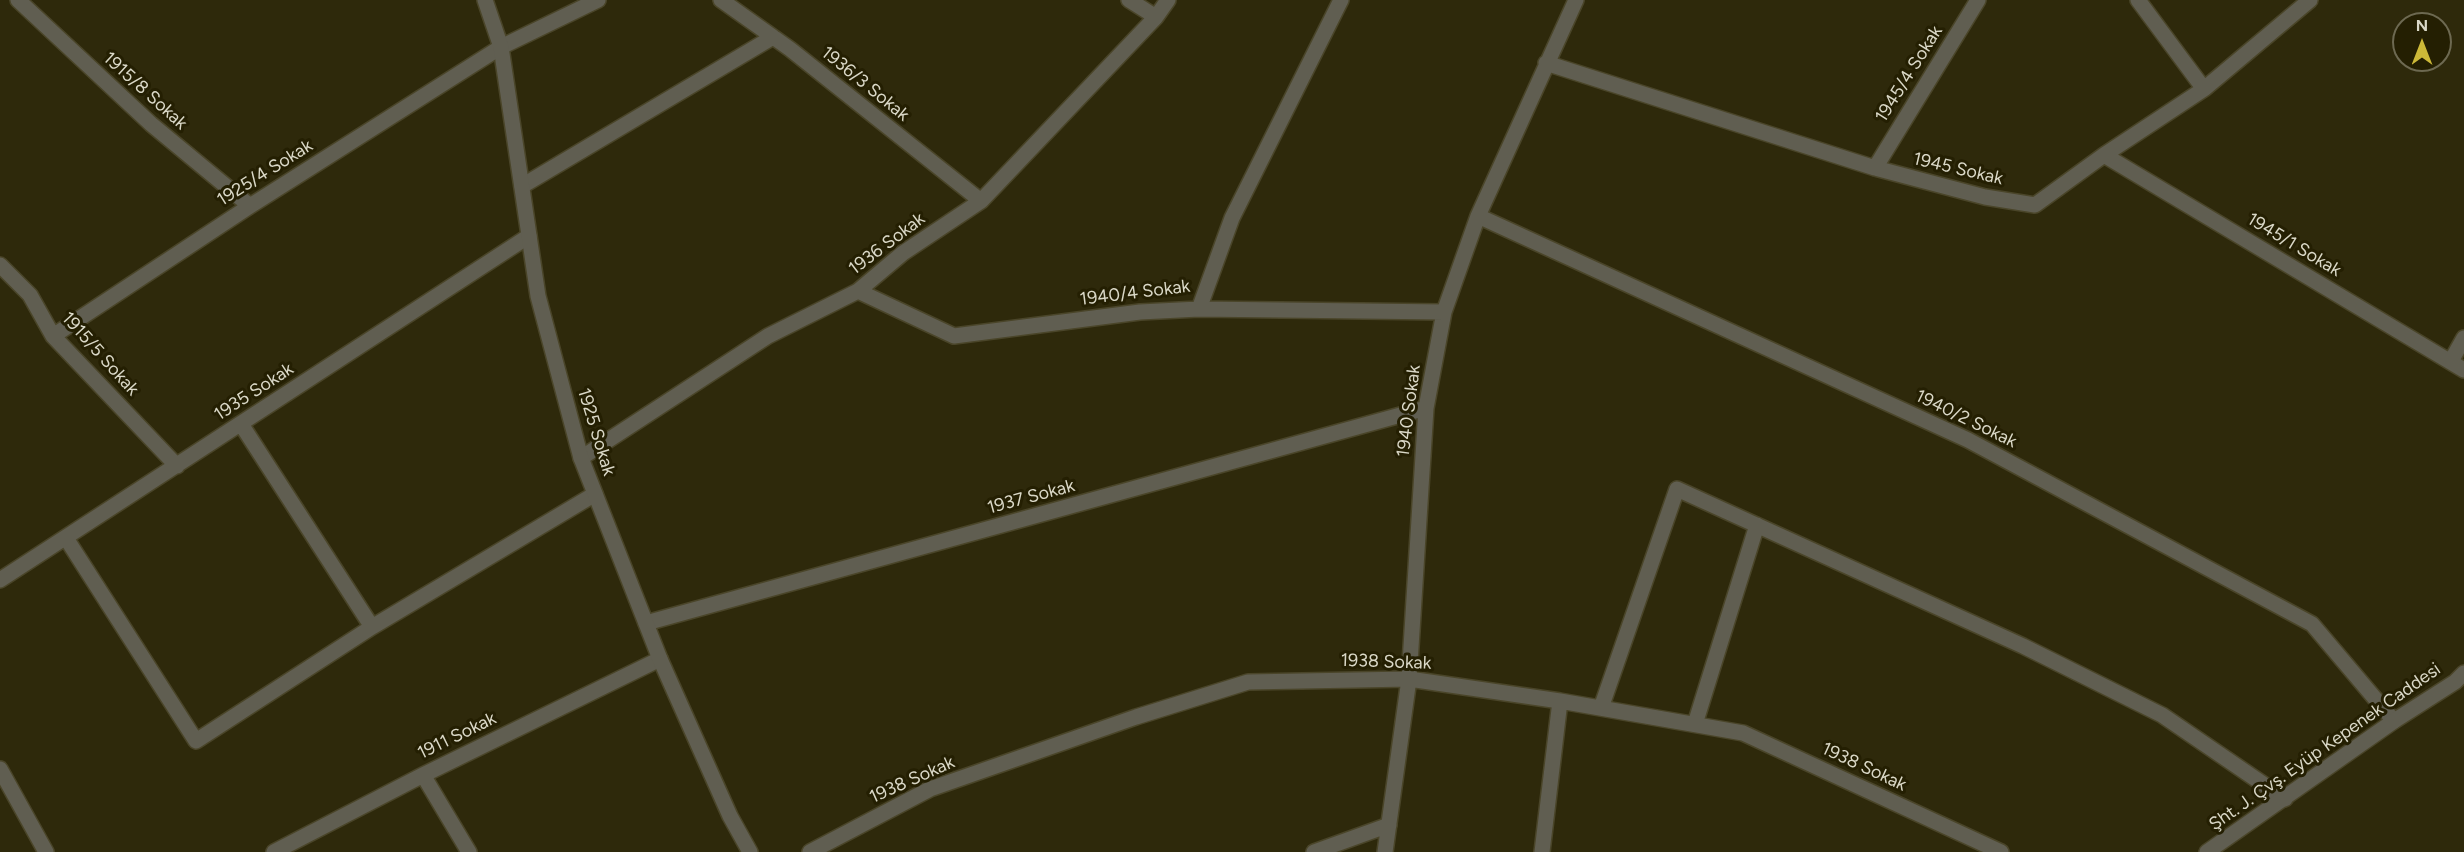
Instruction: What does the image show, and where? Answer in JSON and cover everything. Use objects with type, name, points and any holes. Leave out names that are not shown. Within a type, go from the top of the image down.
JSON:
[{"type":"street","name":"1915/8 Sokak","points":[[18,0],[151,124],[250,206]]},
{"type":"street","name":"1925 Sokak","points":[[485,0],[501,47],[538,296],[581,458],[660,659],[730,816],[750,852]]},
{"type":"street","name":"1925/4 Sokak","points":[[53,336],[250,206],[501,47],[598,0]]},
{"type":"street","name":"1936/3 Sokak","points":[[722,0],[773,37],[981,201]]},
{"type":"street","points":[[1129,0],[1156,17]]},
{"type":"street","name":"1936 Sokak","points":[[581,458],[768,336],[858,291],[903,253],[981,201],[1156,17],[1168,0]]},
{"type":"street","name":"1940/4 Sokak","points":[[858,291],[954,336],[1140,312],[1199,309],[1232,218],[1341,0]]},
{"type":"street","name":"1940 Sokak","points":[[1385,852],[1409,679],[1426,408],[1444,312],[1478,216],[1576,0]]},
{"type":"street","name":"1945/4 Sokak","points":[[1875,168],[1978,0]]},
{"type":"street","points":[[2138,0],[2204,89]]},
{"type":"street","name":"1945 Sokak","points":[[1546,63],[1875,168],[1985,196],[2036,205],[2104,155],[2204,89],[2310,0]]},
{"type":"street","points":[[522,186],[773,37]]},
{"type":"street","name":"1945/1 Sokak","points":[[2104,155],[2464,370]]},
{"type":"street","name":"1940/2 Sokak","points":[[1478,216],[1968,440],[2312,624],[2394,721]]},
{"type":"street","name":"1935 Sokak","points":[[0,580],[529,236]]},
{"type":"street","name":"1915/5 Sokak","points":[[0,265],[30,295],[53,336],[177,466]]},
{"type":"street","points":[[1199,309],[1444,312]]},
{"type":"street","points":[[2451,361],[2464,338]]},
{"type":"street","name":"1937 Sokak","points":[[646,623],[1426,408]]},
{"type":"street","points":[[241,424],[372,627]]},
{"type":"street","points":[[1601,708],[1677,489],[2023,646],[2162,715],[2285,799]]},
{"type":"street","points":[[66,538],[196,741],[372,627],[595,494]]},
{"type":"street","points":[[1695,724],[1757,525]]},
{"type":"street","name":"1911 Sokak","points":[[274,852],[423,775],[660,659]]},
{"type":"street","name":"1938 Sokak","points":[[810,852],[930,789],[1136,717],[1248,682],[1409,679],[1560,701],[1743,733],[2001,852]]},
{"type":"street","name":"Şht. J. Çvş. Eyüp Kepenek Caddesi","points":[[2207,852],[2394,721],[2461,680]]},
{"type":"street","points":[[1542,852],[1560,701]]},
{"type":"street","points":[[0,769],[46,852]]},
{"type":"street","points":[[423,775],[469,852]]},
{"type":"street","points":[[1314,852],[1389,825]]}]
